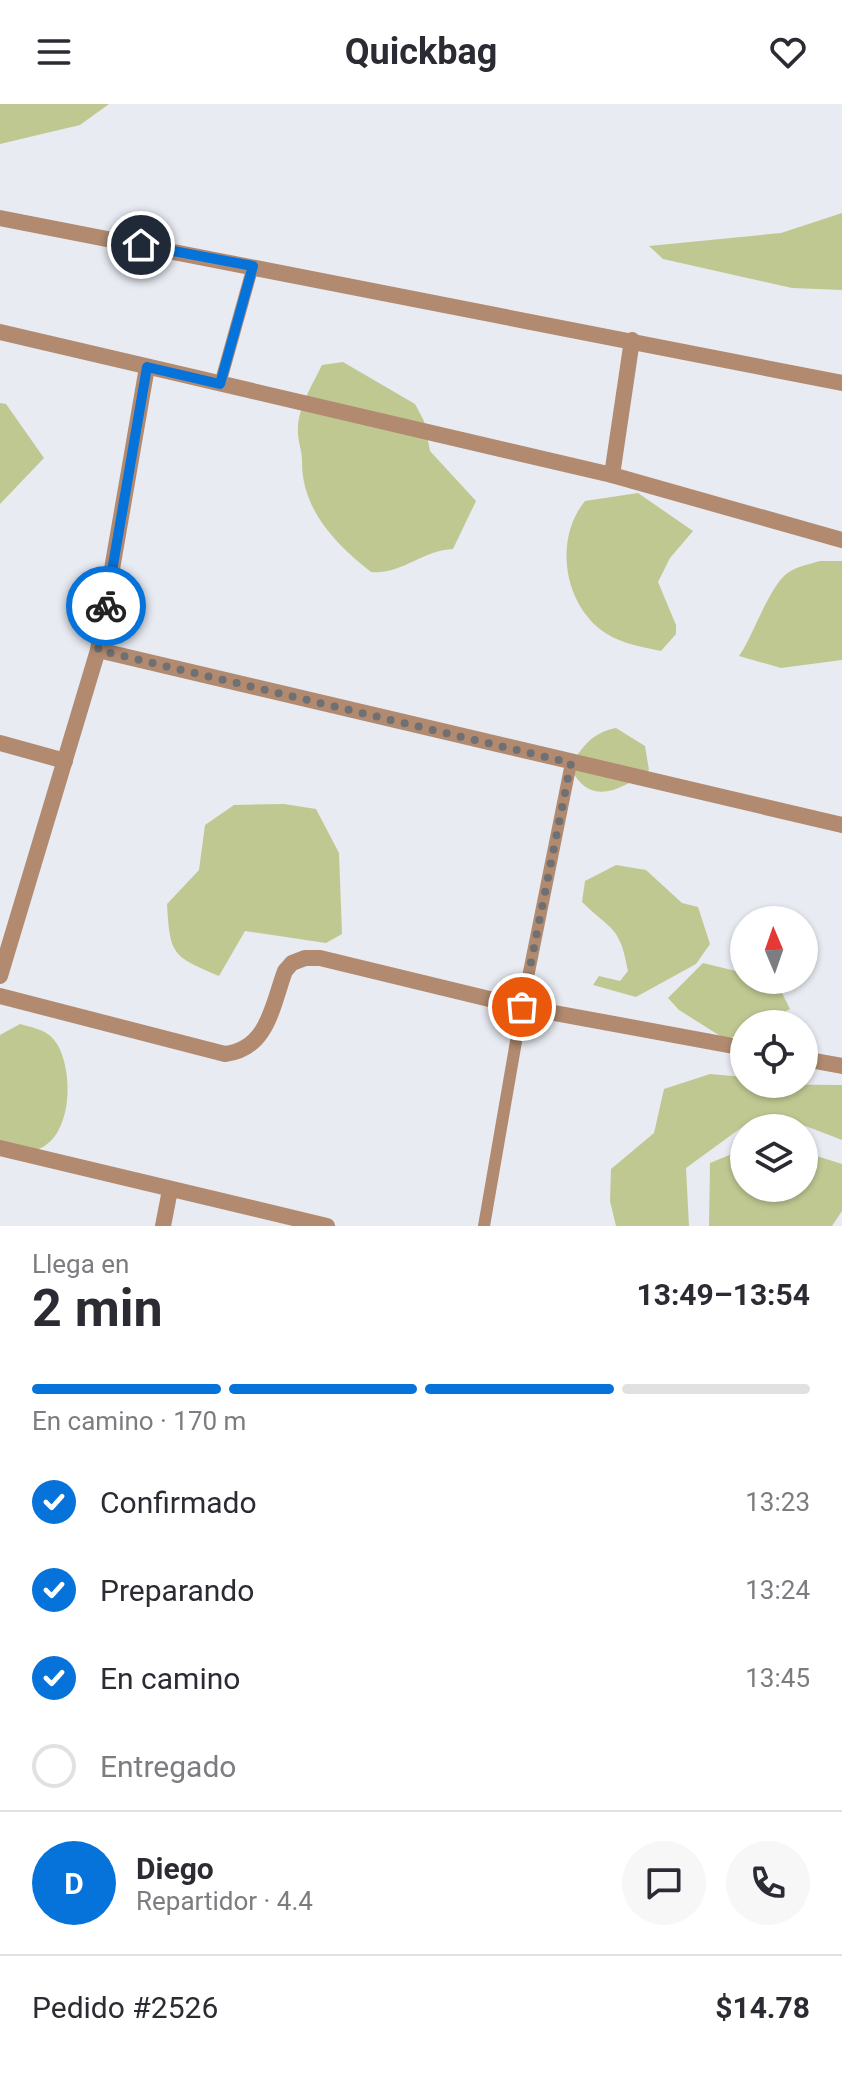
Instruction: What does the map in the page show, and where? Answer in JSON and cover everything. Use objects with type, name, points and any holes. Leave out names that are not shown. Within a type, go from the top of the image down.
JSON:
[{"type":"street","points":[[0,218],[842,383]]},
{"type":"street","points":[[0,332],[612,475],[842,540]]},
{"type":"street","points":[[612,475],[632,340]]},
{"type":"street","points":[[0,976],[98,650],[147,367]]},
{"type":"street","points":[[98,650],[842,825]]},
{"type":"street","points":[[0,743],[65,761]]},
{"type":"street","points":[[0,996],[225,1054],[240,1052],[259,1040],[285,971],[292,963],[305,958],[320,958],[522,1007],[730,1045]]},
{"type":"street","points":[[818,1062],[842,1066]]},
{"type":"street","points":[[0,1148],[327,1226]]},
{"type":"street","points":[[163,1226],[170,1190]]},
{"type":"lane","points":[[220,384],[253,266]]},
{"type":"lane","points":[[484,1226],[522,1007],[571,763]]},
{"type":"green space","points":[[0,104],[109,104],[80,125],[0,144]]},
{"type":"green space","points":[[842,213],[842,290],[792,288],[663,259],[649,246],[781,233]]},
{"type":"green space","points":[[343,362],[415,404],[424,421],[430,451],[476,501],[453,549],[432,553],[392,570],[371,572],[344,549],[322,523],[307,494],[303,477],[298,433],[300,412],[322,365]]},
{"type":"green space","points":[[0,403],[6,404],[44,458],[0,504]]},
{"type":"green space","points":[[638,493],[693,531],[670,558],[658,582],[676,625],[676,634],[661,651],[620,640],[592,622],[581,607],[568,572],[569,534],[585,501]]},
{"type":"green space","points":[[820,561],[842,561],[842,660],[781,668],[739,656],[782,578],[796,568]]},
{"type":"green space","points":[[616,728],[645,746],[649,770],[607,791],[588,788],[571,769],[563,773],[591,739]]},
{"type":"green space","points":[[284,804],[316,809],[339,853],[342,934],[326,943],[245,931],[219,976],[191,963],[176,952],[172,944],[167,904],[199,870],[205,825],[234,805]]},
{"type":"green space","points":[[616,865],[646,870],[682,903],[698,907],[710,944],[696,964],[636,997],[593,985],[599,976],[620,981],[628,971],[618,937],[582,902],[585,881]]},
{"type":"green space","points":[[703,963],[730,970],[730,994],[782,994],[790,1009],[730,1010],[730,1038],[725,1039],[679,1010],[668,998]]},
{"type":"green space","points":[[20,1024],[36,1028],[54,1039],[66,1069],[67,1099],[65,1114],[53,1139],[39,1149],[6,1155],[0,1150],[0,1035]]},
{"type":"green space","points":[[710,1074],[730,1076],[730,1098],[818,1098],[818,1085],[842,1085],[842,1140],[818,1131],[818,1114],[730,1114],[730,1136],[686,1168],[689,1226],[616,1226],[610,1201],[611,1169],[654,1133],[664,1089]]},
{"type":"green space","points":[[730,1155],[730,1202],[818,1202],[818,1156],[842,1164],[842,1211],[832,1226],[709,1226],[710,1163]]},
{"type":"way so far","points":[[106,606],[98,650],[571,763],[522,1007]]},
{"type":"route","points":[[106,606],[147,367],[220,384],[253,266],[141,245]]}]
